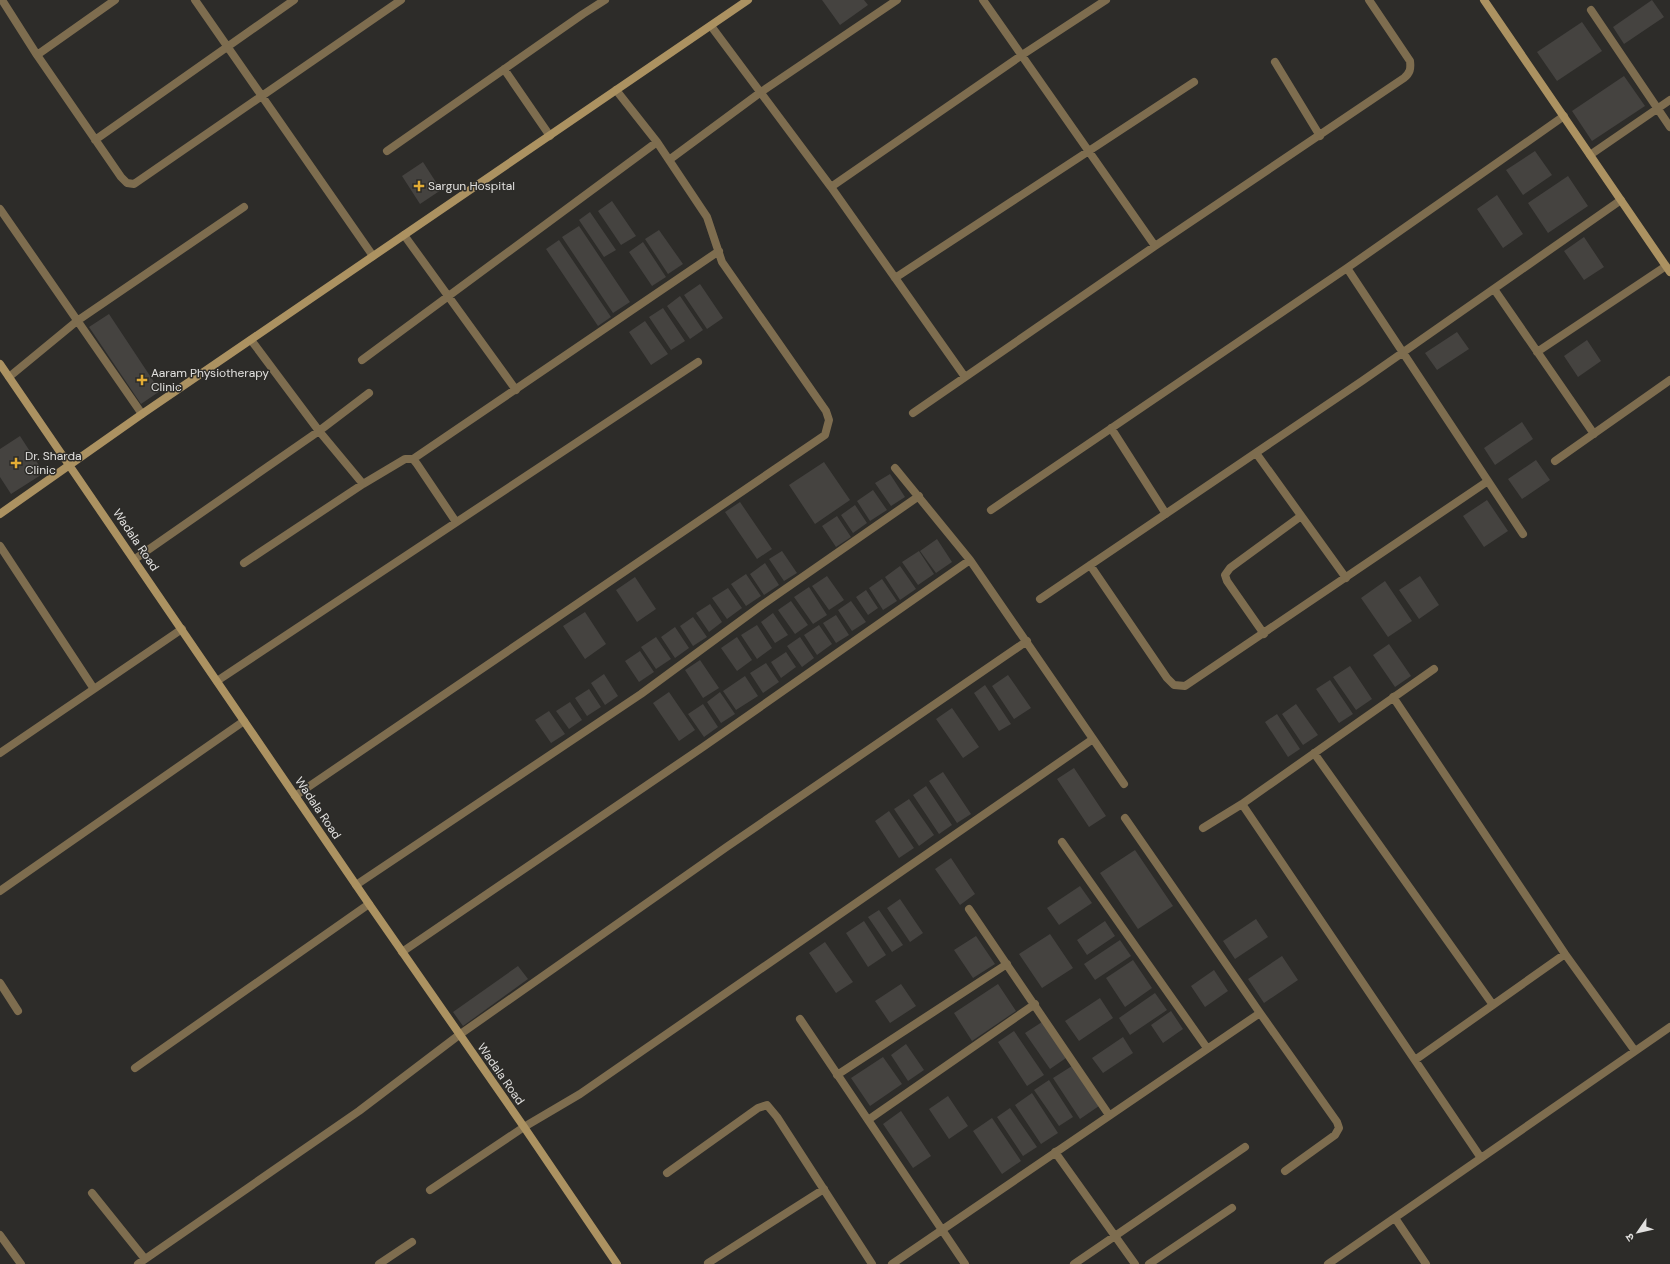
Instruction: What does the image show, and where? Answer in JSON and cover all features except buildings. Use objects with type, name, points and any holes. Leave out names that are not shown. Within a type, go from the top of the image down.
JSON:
[{"type":"street","points":[[2,0],[37,55],[121,177],[127,183],[134,184],[261,95],[401,0]]},
{"type":"street","points":[[37,55],[115,0]]},
{"type":"street","points":[[195,0],[374,256]]},
{"type":"street","points":[[95,140],[294,0]]},
{"type":"street","points":[[387,151],[605,0]]},
{"type":"street","points":[[0,514],[142,414],[748,0]]},
{"type":"street","points":[[669,160],[761,92],[897,0]]},
{"type":"street","points":[[983,0],[1155,246]]},
{"type":"street","points":[[831,187],[1022,55],[1106,0]]},
{"type":"street","points":[[913,413],[1410,73],[1410,61],[1369,0]]},
{"type":"street","points":[[1484,0],[1668,269],[1537,352]]},
{"type":"street","points":[[1591,10],[1670,127]]},
{"type":"street","points":[[711,26],[831,187],[965,378]]},
{"type":"street","points":[[1275,62],[1320,136]]},
{"type":"street","points":[[504,69],[550,136]]},
{"type":"street","points":[[895,278],[1194,82]]},
{"type":"street","points":[[295,796],[825,435],[829,420],[826,411],[722,262],[707,217],[658,142],[616,90]]},
{"type":"street","points":[[1590,154],[1670,100]]},
{"type":"street","points":[[991,510],[1347,268],[1564,116]]},
{"type":"street","points":[[362,360],[658,142]]},
{"type":"street","points":[[1040,599],[1256,453],[1621,200]]},
{"type":"street","points":[[9,376],[77,321],[244,207]]},
{"type":"street","points":[[0,209],[142,414]]},
{"type":"street","points":[[404,235],[516,390]]},
{"type":"street","points":[[244,563],[398,462],[405,459],[412,459],[516,390],[719,251]]},
{"type":"street","points":[[1347,268],[1523,534]]},
{"type":"street","points":[[1494,289],[1594,434]]},
{"type":"street","points":[[251,340],[318,431],[363,484]]},
{"type":"street","points":[[217,681],[698,362]]},
{"type":"street","name":"Wadala Road","points":[[0,364],[135,559],[368,904],[524,1127],[617,1264]]},
{"type":"street","points":[[1555,461],[1670,380]]},
{"type":"street","points":[[135,559],[318,431],[369,393]]},
{"type":"street","points":[[1111,428],[1166,514]]},
{"type":"street","points":[[1256,453],[1346,578]]},
{"type":"street","points":[[412,459],[417,464],[456,522]]},
{"type":"street","points":[[895,468],[970,560],[1124,784]]},
{"type":"street","points":[[1090,565],[1174,685],[1185,686],[1264,634],[1488,481]]},
{"type":"street","points":[[356,885],[641,694],[762,606],[919,496]]},
{"type":"street","points":[[1264,634],[1227,581],[1225,575],[1230,568],[1301,516]]},
{"type":"street","points":[[0,546],[94,689]]},
{"type":"street","points":[[402,952],[703,747],[970,560]]},
{"type":"street","points":[[1,749],[94,689],[182,628]]},
{"type":"street","points":[[138,1264],[359,1111],[459,1035],[722,851],[1027,641]]},
{"type":"street","points":[[1203,828],[1242,804],[1434,669]]},
{"type":"street","points":[[1393,697],[1565,954],[1636,1051]]},
{"type":"street","points":[[0,891],[244,720]]},
{"type":"street","points":[[430,1190],[524,1127],[587,1089],[1093,739]]},
{"type":"street","points":[[1314,753],[1493,1005]]},
{"type":"street","points":[[1242,804],[1481,1158]]},
{"type":"street","points":[[1125,818],[1339,1128],[1335,1135],[1284,1171]]},
{"type":"street","points":[[1062,842],[1207,1048]]},
{"type":"street","points":[[135,1068],[368,904]]},
{"type":"street","points":[[970,909],[1109,1115]]},
{"type":"street","points":[[1415,1060],[1565,954]]},
{"type":"street","points":[[837,1075],[1008,964]]},
{"type":"street","points":[[0,983],[18,1011]]},
{"type":"street","points":[[868,1120],[1035,1004]]},
{"type":"street","points":[[892,1264],[1260,1013]]},
{"type":"street","points":[[800,1019],[965,1264]]},
{"type":"street","points":[[1328,1264],[1670,1027]]},
{"type":"street","points":[[666,1173],[758,1108],[767,1105],[872,1264]]},
{"type":"street","points":[[1074,1264],[1245,1147]]},
{"type":"street","points":[[1056,1152],[1135,1264]]},
{"type":"street","points":[[708,1263],[824,1190]]},
{"type":"street","points":[[92,1194],[146,1259]]},
{"type":"street","points":[[1149,1264],[1232,1208]]},
{"type":"street","points":[[1395,1218],[1426,1264]]},
{"type":"street","points":[[0,1235],[21,1264]]},
{"type":"street","points":[[379,1264],[412,1242]]},
{"type":"place","name":"Sargun Hospital","points":[[419,186]]},
{"type":"place","name":"Aaram Physiotherapy Clinic","points":[[142,380]]},
{"type":"place","name":"Dr. Sharda Clinic","points":[[16,463]]}]
